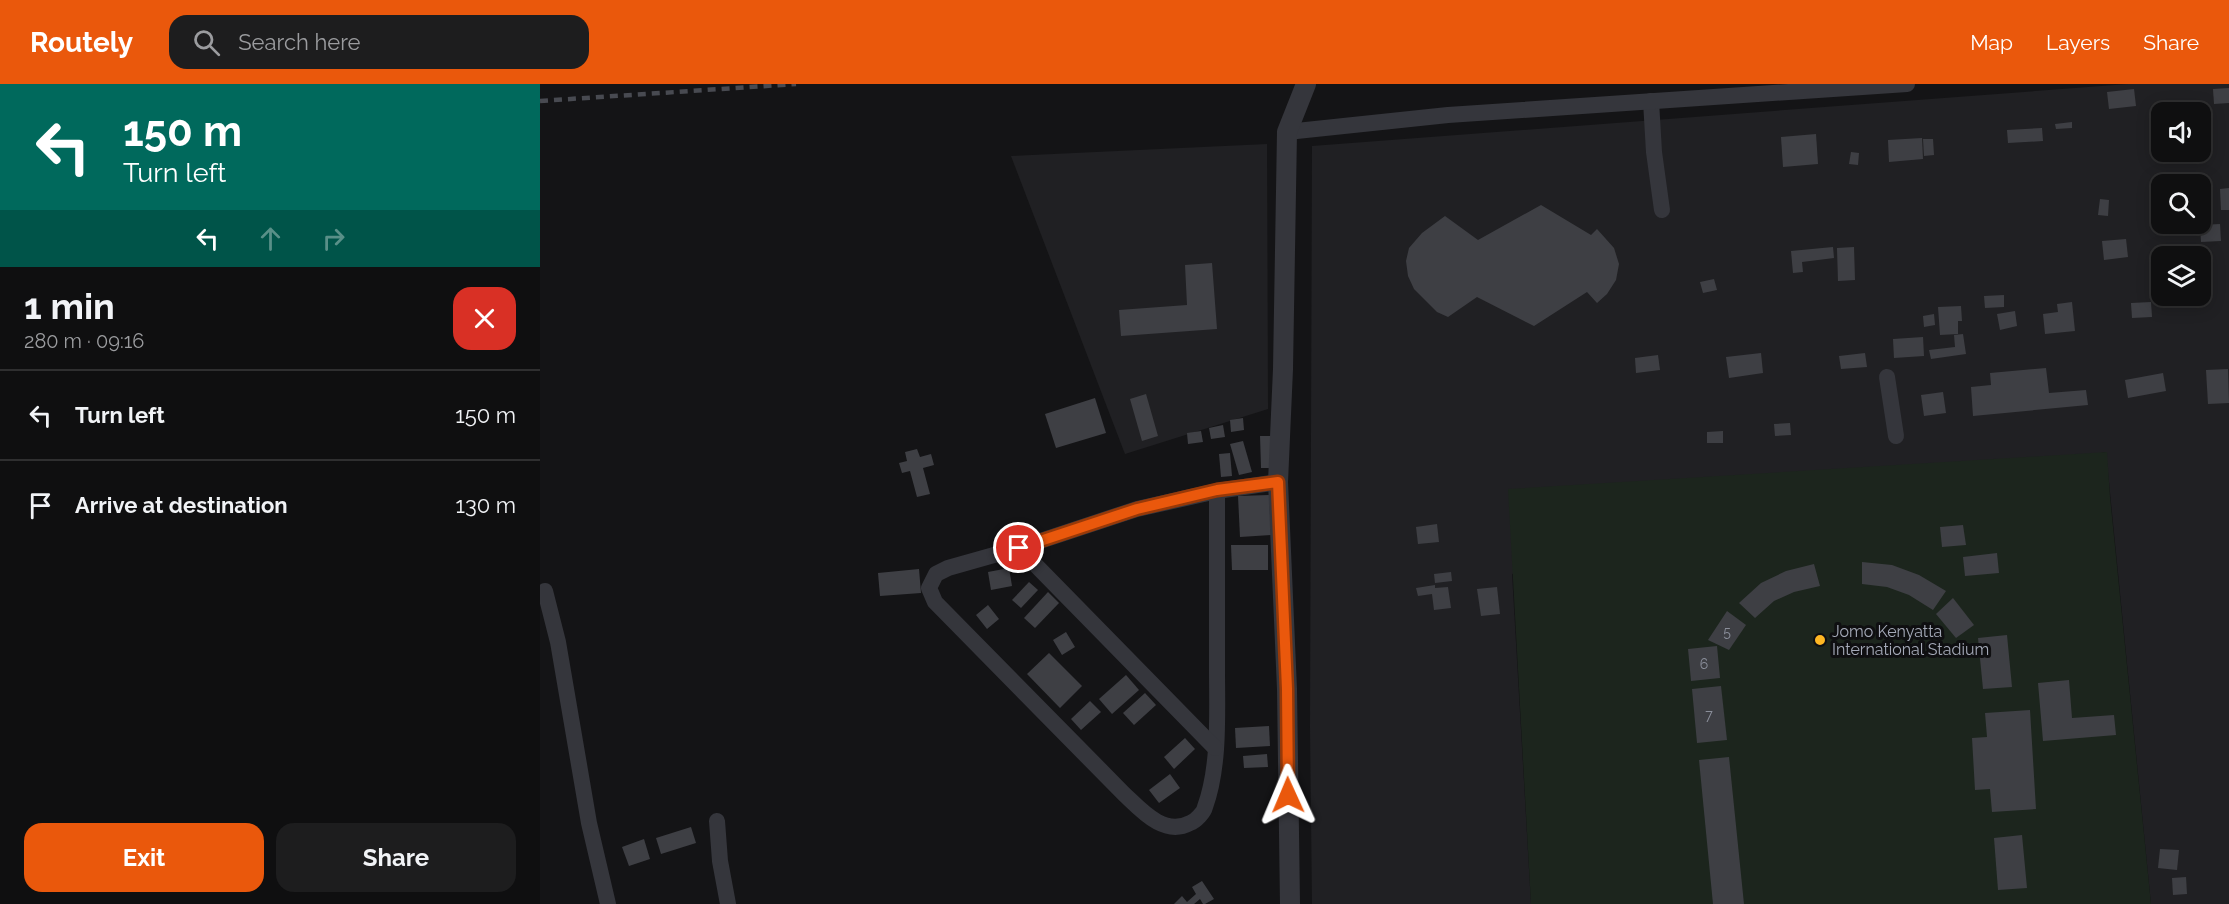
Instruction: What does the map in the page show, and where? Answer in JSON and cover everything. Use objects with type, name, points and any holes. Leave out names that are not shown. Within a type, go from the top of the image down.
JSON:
[{"type":"street","points":[[1290,904],[1287,689],[1278,482],[1283,369],[1287,132],[1306,84]]},
{"type":"street","points":[[1287,132],[1448,115],[1907,84]]},
{"type":"street","points":[[1651,101],[1654,152],[1662,210]]},
{"type":"street","points":[[1887,377],[1896,436]]},
{"type":"street","points":[[1217,490],[1215,748],[1210,788],[1205,810],[1191,823],[1174,827],[1151,820],[935,603],[929,588],[936,574],[948,568],[1019,548],[1137,509],[1217,490],[1278,482]]},
{"type":"street","points":[[1019,548],[1215,748]]},
{"type":"street","points":[[545,591],[558,642],[589,823],[608,904]]},
{"type":"street","points":[[717,821],[720,861],[728,904]]},
{"type":"shaded area","points":[[2128,84],[2229,84],[2229,904],[2151,904],[2106,452],[1512,574],[1531,904],[1312,904],[1310,728],[1312,146]]},
{"type":"shaded area","points":[[1267,144],[1268,409],[1125,454],[1011,156]]},
{"type":"shaded area","name":"Jomo Kenyatta International Stadium","points":[[2107,452],[2151,904],[1531,904],[1508,489]]},
{"type":"building","points":[[2229,88],[2229,103],[2214,104],[2213,89]]},
{"type":"building","points":[[2134,89],[2136,106],[2109,109],[2107,92]]},
{"type":"building","points":[[2072,122],[2072,128],[2056,129],[2055,124]]},
{"type":"building","points":[[2042,128],[2043,141],[2008,143],[2007,130]]},
{"type":"building","points":[[1816,134],[1818,164],[1783,167],[1781,137]]},
{"type":"building","points":[[1922,138],[1923,159],[1889,162],[1888,140]]},
{"type":"building","points":[[1923,139],[1933,139],[1934,155],[1924,156]]},
{"type":"building","points":[[1851,152],[1859,153],[1858,165],[1849,164]]},
{"type":"building","points":[[2229,188],[2229,210],[2221,210],[2220,189]]},
{"type":"building","points":[[2100,199],[2109,200],[2108,216],[2098,215]]},
{"type":"building","points":[[1541,205],[1591,235],[1597,229],[1614,248],[1619,264],[1616,280],[1607,294],[1597,303],[1587,292],[1534,326],[1477,297],[1448,317],[1437,312],[1414,289],[1408,276],[1406,261],[1409,248],[1422,233],[1445,216],[1478,240]]},
{"type":"building","points":[[2211,224],[2220,224],[2221,241],[2201,242],[2201,234],[2211,234]]},
{"type":"building","points":[[2126,239],[2128,257],[2104,260],[2102,241]]},
{"type":"building","points":[[1833,247],[1834,258],[1802,262],[1803,272],[1793,273],[1791,251]]},
{"type":"building","points":[[1854,247],[1855,280],[1838,281],[1837,248]]},
{"type":"building","points":[[1212,263],[1217,329],[1121,336],[1119,310],[1187,305],[1185,265]]},
{"type":"building","points":[[1714,279],[1717,290],[1703,293],[1700,282]]},
{"type":"building","points":[[2004,295],[2004,307],[1985,308],[1984,296]]},
{"type":"building","points":[[2072,302],[2075,331],[2045,334],[2043,314],[2058,312],[2057,304]]},
{"type":"building","points":[[2151,302],[2152,317],[2132,318],[2131,303]]},
{"type":"building","points":[[1961,306],[1962,321],[1958,321],[1958,334],[1940,335],[1938,307]]},
{"type":"building","points":[[2015,311],[2017,326],[2000,330],[1997,314]]},
{"type":"building","points":[[1934,314],[1935,325],[1924,327],[1923,316]]},
{"type":"building","points":[[1963,334],[1966,354],[1931,359],[1929,350],[1955,347],[1954,335]]},
{"type":"building","points":[[1923,337],[1924,356],[1894,358],[1893,339]]},
{"type":"building","points":[[1761,353],[1763,373],[1729,378],[1726,357]]},
{"type":"building","points":[[1865,353],[1867,367],[1841,369],[1839,356]]},
{"type":"building","points":[[1658,355],[1660,370],[1636,373],[1635,358]]},
{"type":"building","points":[[2046,368],[2049,393],[2086,390],[2088,405],[1973,416],[1971,387],[1991,385],[1990,373]]},
{"type":"building","points":[[2228,369],[2229,403],[2208,404],[2206,370]]},
{"type":"building","points":[[2163,373],[2166,391],[2128,398],[2125,380]]},
{"type":"building","points":[[1943,392],[1946,413],[1924,416],[1921,395]]},
{"type":"building","points":[[1146,394],[1158,436],[1142,441],[1130,399]]},
{"type":"building","points":[[1095,398],[1106,433],[1056,448],[1045,414]]},
{"type":"building","points":[[1243,418],[1244,430],[1231,432],[1230,420]]},
{"type":"building","points":[[1790,423],[1791,435],[1775,436],[1774,424]]},
{"type":"building","points":[[1223,425],[1225,437],[1211,439],[1209,428]]},
{"type":"building","points":[[1201,431],[1203,442],[1188,444],[1187,433]]},
{"type":"building","points":[[1723,431],[1723,443],[1707,443],[1707,432]]},
{"type":"building","points":[[1260,436],[1272,436],[1273,468],[1261,468]]},
{"type":"building","points":[[1243,441],[1252,472],[1239,475],[1230,444]]},
{"type":"building","points":[[917,449],[920,457],[931,454],[934,465],[923,468],[930,494],[917,497],[910,471],[902,473],[899,463],[907,461],[905,452]]},
{"type":"building","points":[[1230,453],[1232,476],[1221,477],[1219,454]]},
{"type":"building","points":[[1269,495],[1271,535],[1240,537],[1238,496]]},
{"type":"building","points":[[1437,524],[1439,542],[1418,544],[1416,527]]},
{"type":"building","points":[[1963,525],[1966,545],[1942,547],[1940,527]]},
{"type":"building","points":[[1231,545],[1268,545],[1268,570],[1232,570]]},
{"type":"building","points":[[1997,553],[1999,573],[1965,576],[1963,557]]},
{"type":"building","points":[[1862,562],[1892,565],[1919,575],[1946,591],[1933,610],[1909,595],[1887,587],[1862,584]]},
{"type":"building","points":[[1814,564],[1820,586],[1794,592],[1774,601],[1755,618],[1739,603],[1761,583],[1786,571]]},
{"type":"building","points":[[1009,568],[1012,586],[991,590],[988,572]]},
{"type":"building","points":[[919,569],[921,593],[880,596],[878,573]]},
{"type":"building","points":[[1451,572],[1452,581],[1435,583],[1434,574]]},
{"type":"building","points":[[1029,582],[1038,590],[1021,608],[1012,600]]},
{"type":"building","points":[[1435,585],[1435,588],[1448,587],[1451,608],[1434,610],[1432,594],[1418,596],[1416,588]]},
{"type":"building","points":[[1497,587],[1500,614],[1481,616],[1477,589]]},
{"type":"building","points":[[1048,592],[1059,603],[1035,628],[1024,618]]},
{"type":"building","points":[[1953,598],[1974,625],[1956,638],[1936,614]]},
{"type":"building","points":[[988,605],[999,619],[987,629],[976,615]]},
{"type":"building","points":[[1727,611],[1746,625],[1729,650],[1708,640]]},
{"type":"building","points":[[1066,632],[1075,647],[1062,655],[1053,640]]},
{"type":"building","points":[[2007,635],[2012,687],[1983,689],[1978,638]]},
{"type":"building","points":[[1717,646],[1720,678],[1691,681],[1688,649]]},
{"type":"building","points":[[1049,653],[1082,686],[1060,708],[1027,674]]},
{"type":"building","points":[[1126,675],[1139,690],[1112,714],[1099,699]]},
{"type":"building","points":[[2069,680],[2072,718],[2114,715],[2116,735],[2043,741],[2038,683]]},
{"type":"building","points":[[1721,686],[1727,740],[1697,743],[1692,689]]},
{"type":"building","points":[[1145,693],[1156,705],[1134,725],[1123,713]]},
{"type":"building","points":[[1090,701],[1101,712],[1081,730],[1071,719]]},
{"type":"building","points":[[2030,710],[2036,809],[1992,812],[1990,789],[1975,790],[1972,738],[1987,737],[1985,713]]},
{"type":"building","points":[[1269,726],[1270,746],[1236,748],[1235,728]]},
{"type":"building","points":[[1185,738],[1195,749],[1174,769],[1164,757]]},
{"type":"building","points":[[1267,754],[1268,767],[1244,768],[1243,756]]},
{"type":"building","points":[[1729,757],[1744,904],[1713,904],[1699,760]]},
{"type":"building","points":[[1170,774],[1180,788],[1159,803],[1149,790]]},
{"type":"building","points":[[691,827],[696,843],[661,854],[656,838]]},
{"type":"building","points":[[2022,835],[2027,888],[1998,890],[1994,838]]},
{"type":"building","points":[[644,839],[650,859],[629,866],[622,847]]},
{"type":"building","points":[[2160,849],[2179,850],[2177,870],[2158,868]]},
{"type":"building","points":[[2186,877],[2187,894],[2173,895],[2172,878]]},
{"type":"building","points":[[1202,881],[1214,899],[1205,904],[1200,899],[1194,904],[1174,904],[1182,896],[1187,902],[1196,894],[1192,887]]},
{"type":"railway","points":[[540,101],[796,84]]},
{"type":"place","name":"Jomo Kenyatta International Stadium","points":[[1820,640]]},
{"type":"route","points":[[1019,548],[1137,509],[1217,490],[1278,482],[1287,689],[1288,795]]}]
